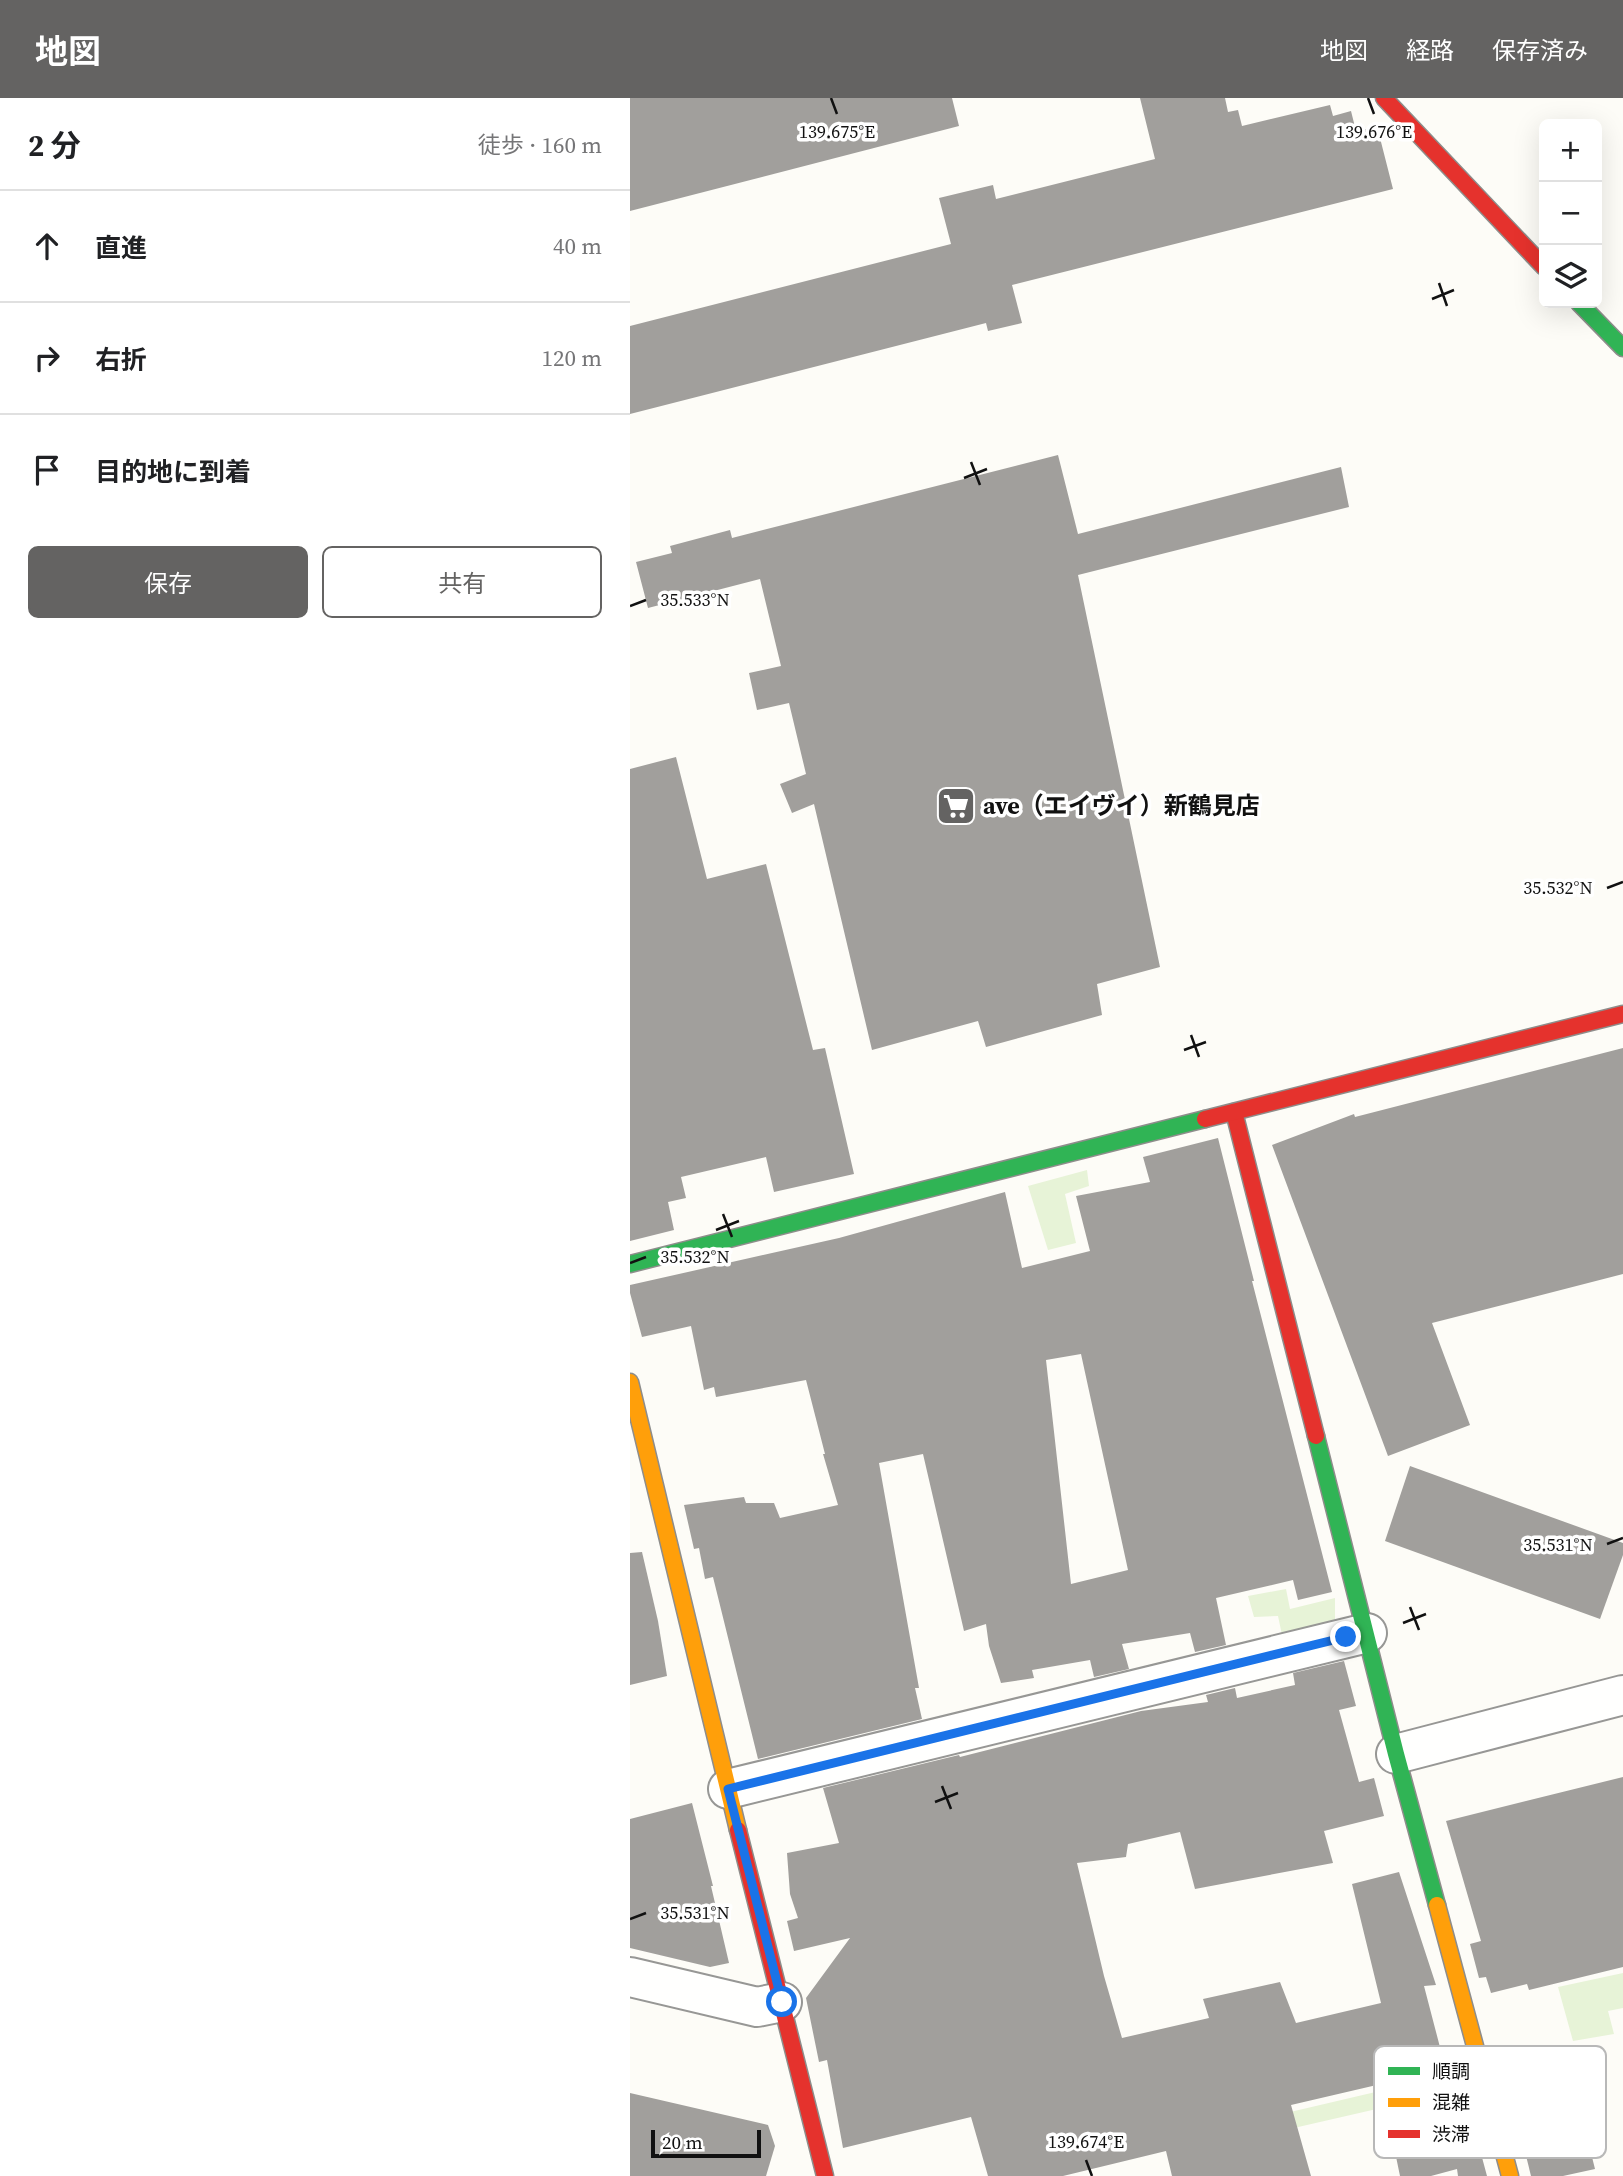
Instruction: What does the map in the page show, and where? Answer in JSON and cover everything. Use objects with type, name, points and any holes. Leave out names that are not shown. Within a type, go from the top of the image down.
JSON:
[{"type":"street","points":[[1384,98],[1539,262]]},
{"type":"street","points":[[1584,308],[1623,348]]},
{"type":"street","points":[[630,1264],[1623,1014]]},
{"type":"street","points":[[1234,1112],[1396,1754],[1475,2046]]},
{"type":"street","points":[[630,1382],[825,2176]]},
{"type":"street","points":[[728,1789],[1367,1633]]},
{"type":"street","points":[[1396,1754],[1623,1695]]},
{"type":"street","points":[[630,1977],[757,2007],[782,2002]]},
{"type":"street","points":[[1505,2158],[1510,2176]]},
{"type":"green space","points":[[1087,1170],[1089,1186],[1065,1194],[1076,1243],[1048,1250],[1028,1186]]},
{"type":"green space","points":[[1286,1589],[1290,1609],[1335,1598],[1335,1625],[1282,1635],[1278,1616],[1254,1617],[1248,1596]]},
{"type":"green space","points":[[1623,1973],[1623,2008],[1608,2011],[1614,2034],[1573,2041],[1558,1987]]},
{"type":"green space","points":[[1374,2092],[1374,2110],[1168,2157],[1167,2141]]},
{"type":"building","points":[[630,98],[952,98],[959,126],[630,211]]},
{"type":"building","points":[[1140,98],[1225,98],[1228,112],[1238,110],[1242,126],[1330,105],[1333,116],[1351,111],[1356,131],[1366,129],[1369,141],[1380,138],[1393,189],[1012,285],[1022,323],[988,331],[986,323],[630,414],[630,326],[951,244],[939,198],[993,185],[996,199],[1155,159]]},
{"type":"building","points":[[1058,455],[1078,534],[1341,467],[1349,507],[1078,575],[1160,967],[1097,984],[1102,1015],[986,1047],[978,1021],[872,1050],[814,804],[792,813],[780,784],[806,774],[789,703],[757,710],[749,673],[781,666],[760,579],[648,608],[636,562],[672,553],[670,546],[730,530],[732,538]]},
{"type":"building","points":[[676,757],[707,879],[766,864],[813,1050],[825,1048],[854,1174],[774,1192],[766,1157],[681,1177],[686,1198],[668,1202],[674,1230],[630,1241],[630,769]]},
{"type":"building","points":[[1623,1048],[1623,1274],[1432,1323],[1470,1425],[1388,1456],[1272,1145],[1354,1114],[1355,1117]]},
{"type":"building","points":[[1218,1138],[1332,1592],[1298,1600],[1293,1580],[1216,1598],[1226,1645],[1195,1652],[1190,1633],[1122,1644],[1129,1669],[1094,1677],[1090,1660],[1032,1670],[1034,1678],[1001,1683],[989,1646],[986,1624],[964,1631],[923,1454],[879,1463],[919,1688],[915,1688],[922,1719],[758,1759],[713,1577],[705,1579],[699,1548],[694,1549],[684,1505],[744,1497],[746,1503],[774,1503],[780,1518],[838,1505],[806,1380],[716,1397],[714,1387],[704,1390],[691,1326],[642,1337],[630,1285],[839,1238],[1005,1192],[1022,1268],[1090,1251],[1076,1196],[1150,1182],[1143,1157]],"holes":[[[1081,1354],[1128,1570],[1071,1584],[1046,1360]]]},
{"type":"building","points":[[1410,1466],[1623,1543],[1623,1555],[1600,1619],[1385,1541]]},
{"type":"building","points":[[642,1552],[667,1676],[630,1685],[630,1553]]},
{"type":"building","points":[[1344,1661],[1356,1706],[1339,1710],[1359,1782],[1374,1778],[1384,1816],[1324,1831],[1333,1863],[1195,1889],[1180,1832],[1128,1844],[1126,1857],[1077,1863],[1122,2038],[1209,2018],[1203,1999],[1280,1982],[1296,2023],[1381,2003],[1352,1884],[1399,1872],[1436,1985],[1424,1986],[1440,2046],[1374,2046],[1374,2086],[1291,2105],[1311,2176],[1172,2176],[1166,2151],[1063,2176],[988,2176],[971,2117],[843,2148],[827,2060],[819,2062],[806,1998],[850,1938],[794,1951],[787,1921],[798,1918],[790,1894],[787,1853],[839,1843],[823,1788],[959,1755],[960,1757],[1141,1711],[1208,1702],[1206,1695],[1235,1688],[1237,1698],[1295,1685],[1293,1673]]},
{"type":"building","points":[[1623,1777],[1623,1967],[1529,1990],[1527,1984],[1491,1993],[1486,1977],[1479,1978],[1470,1944],[1481,1941],[1446,1821]]},
{"type":"building","points":[[692,1803],[729,1963],[710,1967],[630,1948],[630,1819]]},
{"type":"building","points":[[630,2093],[768,2125],[775,2146],[766,2176],[630,2176]]},
{"type":"building","points":[[1396,2158],[1482,2158],[1487,2176],[1458,2176],[1457,2169],[1431,2176],[1400,2176]]},
{"type":"building","points":[[1527,2158],[1592,2158],[1595,2169],[1563,2176],[1531,2176]]},
{"type":"traffic: fast","points":[[1584,308],[1623,348]]},
{"type":"traffic: fast","points":[[630,1264],[1205,1119]]},
{"type":"traffic: fast","points":[[1316,1436],[1437,1905]]},
{"type":"traffic: slow","points":[[630,1382],[738,1830]]},
{"type":"traffic: slow","points":[[1437,1905],[1475,2046]]},
{"type":"traffic: slow","points":[[1505,2158],[1510,2176]]},
{"type":"traffic: jam","points":[[1384,98],[1539,262]]},
{"type":"traffic: jam","points":[[1205,1119],[1623,1014]]},
{"type":"traffic: jam","points":[[1234,1112],[1316,1436]]},
{"type":"traffic: jam","points":[[738,1830],[825,2176]]},
{"type":"place","name":"ave（エイヴイ）新鶴見店","points":[[956,806]]},
{"type":"route","points":[[782,2002],[728,1789],[1346,1637]]}]
